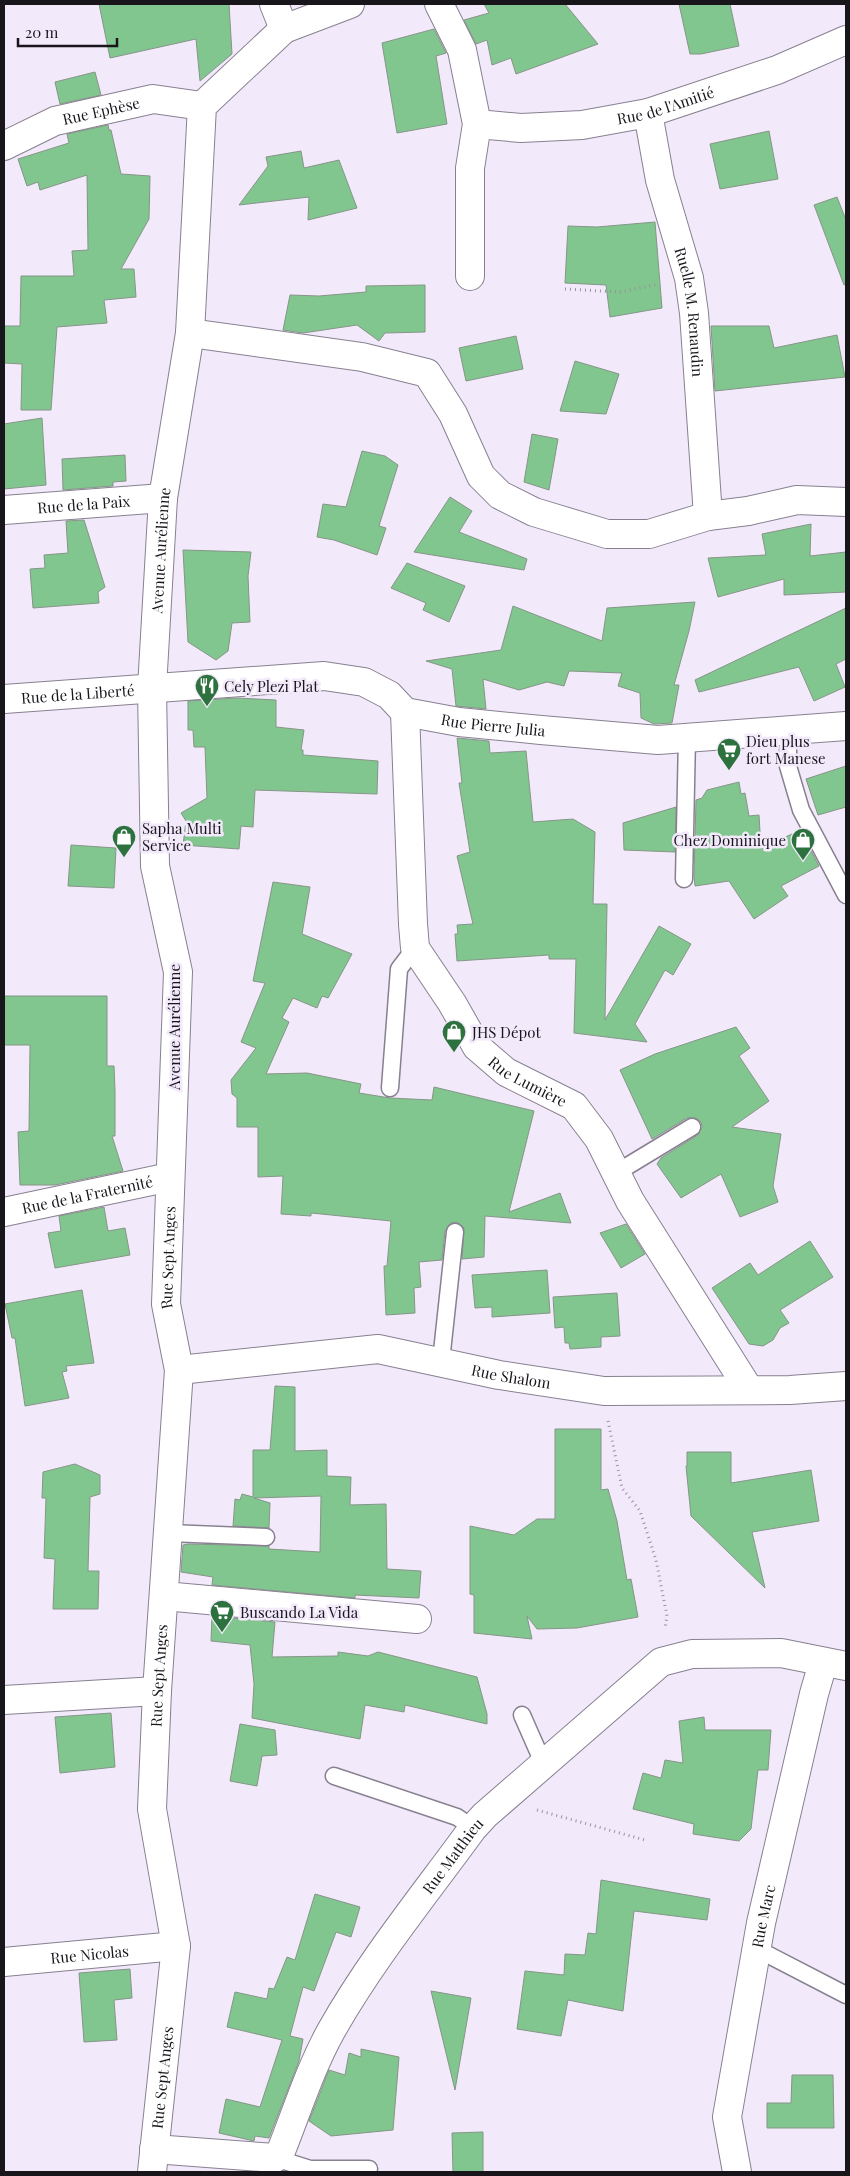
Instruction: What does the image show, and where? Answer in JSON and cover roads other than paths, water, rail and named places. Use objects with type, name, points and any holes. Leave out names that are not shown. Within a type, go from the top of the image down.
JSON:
[{"type":"street","points":[[274,4],[284,29]]},
{"type":"street","points":[[202,106],[284,29],[350,4]]},
{"type":"street","points":[[439,4],[462,50],[477,124],[470,168],[470,276]]},
{"type":"street","name":"Rue de l'Amitié","points":[[477,124],[521,128],[582,125],[648,113],[777,70],[846,40]]},
{"type":"street","name":"Rue Ephèse","points":[[4,146],[55,121],[153,99],[202,106]]},
{"type":"street","name":"Avenue Aurélienne","points":[[170,1177],[178,972],[155,866],[152,688],[163,498],[190,333],[202,106]]},
{"type":"street","name":"Ruelle M. Renaudin","points":[[648,113],[660,180],[689,278],[694,313],[708,516]]},
{"type":"street","points":[[190,333],[362,357],[427,373],[453,414],[481,476],[500,495],[534,512],[607,534],[649,534],[708,516],[748,512],[797,500],[846,502]]},
{"type":"street","name":"Rue de la Paix","points":[[4,510],[163,498]]},
{"type":"street","points":[[152,688],[324,676],[364,682],[389,695],[405,712]]},
{"type":"street","name":"Rue de la Liberté","points":[[4,699],[152,688]]},
{"type":"street","name":"Rue Pierre Julia","points":[[405,712],[459,722],[658,740],[846,726]]},
{"type":"street","name":"Rue Lumière","points":[[405,712],[413,924],[416,948],[452,1003],[477,1047],[506,1072],[574,1106],[599,1139],[630,1201],[748,1388]]},
{"type":"street","name":"Rue de la Fraternité","points":[[4,1212],[170,1177]]},
{"type":"street","name":"Rue Sept Anges","points":[[153,2161],[176,1946],[152,1809],[157,1691],[179,1370],[166,1304],[170,1177]]},
{"type":"street","name":"Rue Shalom","points":[[179,1370],[378,1349],[441,1361],[498,1375],[604,1390],[748,1388],[790,1390],[846,1386]]},
{"type":"street","points":[[164,1596],[417,1619]]},
{"type":"street","name":"Rue Matthieu","points":[[274,2158],[281,2151],[331,2032],[376,1961],[473,1828],[502,1800],[661,1662],[692,1654],[781,1653],[835,1664]]},
{"type":"street","name":"Rue Marc","points":[[737,2172],[727,2117],[757,1949],[810,1713],[835,1664]]},
{"type":"street","points":[[4,1700],[157,1691]]},
{"type":"street","name":"Rue Nicolas","points":[[4,1962],[176,1946]]},
{"type":"street","points":[[153,2161],[274,2158]]},
{"type":"lane","points":[[788,730],[788,766],[801,810],[846,895]]},
{"type":"lane","points":[[684,879],[686,737]]},
{"type":"lane","points":[[390,1088],[399,969],[416,948]]},
{"type":"lane","points":[[616,1173],[692,1127]]},
{"type":"lane","points":[[441,1361],[455,1232]]},
{"type":"lane","points":[[169,1533],[266,1537]]},
{"type":"lane","points":[[522,1716],[544,1765]]},
{"type":"lane","points":[[334,1776],[457,1817],[473,1828]]},
{"type":"lane","points":[[757,1949],[846,1995]]},
{"type":"lane","points":[[274,2158],[310,2169],[370,2168]]},
{"type":"place","name":"Cely Plezi Plat","points":[[207,707]]},
{"type":"place","name":"Dieu plus fort Manese","points":[[729,771]]},
{"type":"place","name":"Sapha Multi Service","points":[[124,858]]},
{"type":"place","name":"Chez Dominique","points":[[803,861]]},
{"type":"place","name":"JHS Dépot","points":[[454,1053]]},
{"type":"place","name":"Buscando La Vida","points":[[222,1633]]}]
